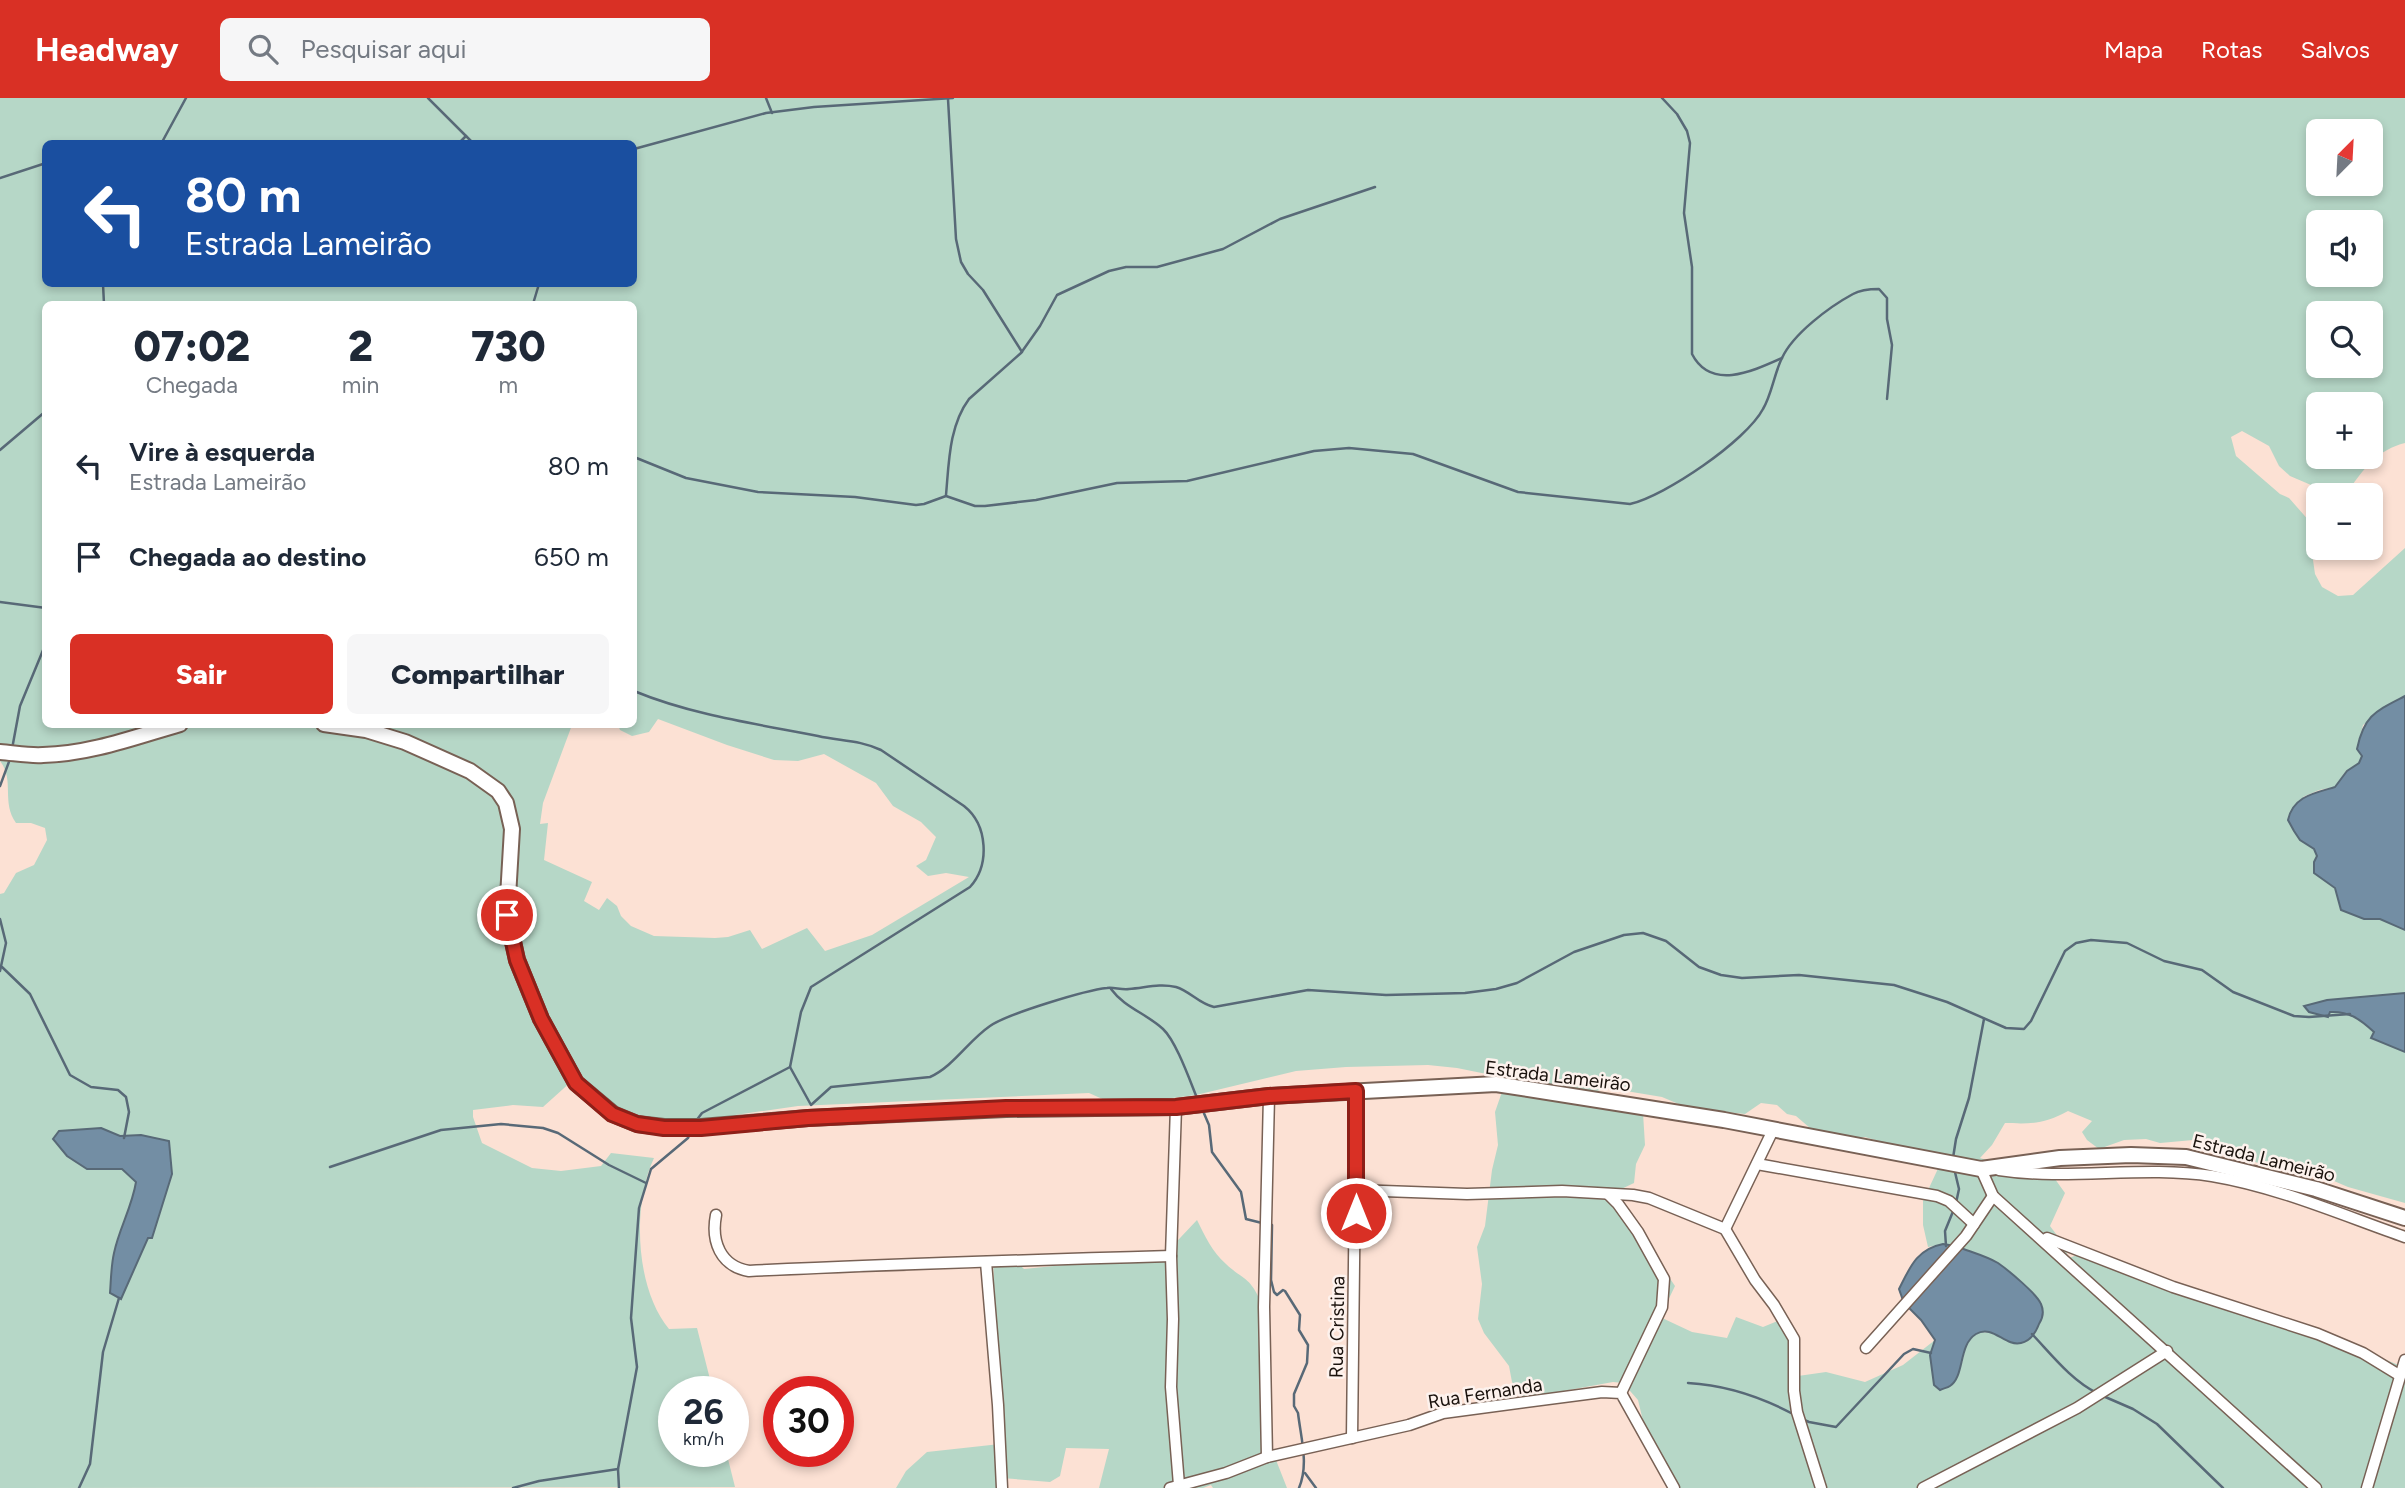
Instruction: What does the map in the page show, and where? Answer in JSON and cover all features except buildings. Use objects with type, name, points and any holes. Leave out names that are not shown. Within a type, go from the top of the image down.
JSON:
[{"type":"street","points":[[0,752],[41,755],[68,753],[94,749],[166,728]]},
{"type":"street","name":"Estrada Lameirão","points":[[352,728],[405,742],[470,771],[498,791],[506,803],[512,829],[507,915],[517,960],[541,1019],[576,1083],[612,1114],[637,1124],[664,1128],[701,1128],[808,1118],[1006,1108],[1176,1107],[1269,1096],[1496,1084],[1628,1104],[1986,1169],[2060,1158],[2131,1155],[2186,1157],[2316,1189],[2405,1219]]},
{"type":"street","name":"Rua Cristina","points":[[1352,1438],[1356,1091]]},
{"type":"street","points":[[1267,1457],[1264,1307],[1269,1096]]},
{"type":"street","points":[[1175,1487],[1171,1410],[1171,1256],[1176,1107]]},
{"type":"street","points":[[1725,1229],[1773,1130]]},
{"type":"street","points":[[1757,1164],[1937,1196],[1949,1201],[1974,1224]]},
{"type":"street","points":[[2316,1488],[1993,1196],[1986,1169],[2047,1175],[2210,1175],[2311,1203],[2405,1237]]},
{"type":"street","points":[[1355,1189],[1467,1194],[1562,1191],[1633,1195],[1649,1198],[1725,1229],[1794,1339],[1794,1391],[1797,1412],[1821,1488]]},
{"type":"street","points":[[1608,1194],[1638,1232],[1664,1279],[1662,1307],[1621,1393],[1674,1488]]},
{"type":"street","points":[[1866,1348],[1974,1224],[1993,1196]]},
{"type":"street","points":[[716,1215],[713,1233],[721,1256],[743,1270],[1171,1256]]},
{"type":"street","points":[[2040,1236],[2173,1287],[2318,1334],[2363,1353],[2399,1375]]},
{"type":"street","points":[[986,1262],[999,1405],[1002,1488]]},
{"type":"street","points":[[1923,1488],[2077,1408],[2167,1351]]},
{"type":"street","points":[[2367,1488],[2405,1360]]},
{"type":"street","name":"Rua Fernanda","points":[[1175,1487],[1226,1473],[1267,1457],[1409,1425],[1443,1413],[1584,1394],[1621,1393]]},
{"type":"green space","points":[[0,98],[2405,98],[2405,443],[2383,453],[2383,392],[2306,392],[2306,469],[2365,469],[2354,483],[2306,483],[2290,476],[2279,466],[2269,446],[2242,431],[2231,437],[2236,456],[2280,494],[2289,498],[2306,517],[2306,560],[2313,560],[2315,574],[2322,587],[2338,596],[2353,595],[2405,548],[2405,696],[2363,725],[2357,749],[2362,756],[2359,763],[2346,771],[2335,787],[2303,797],[2300,840],[2314,849],[2317,856],[2314,862],[2319,875],[2335,888],[2341,910],[2380,919],[2405,930],[2405,993],[2327,1000],[2305,1006],[2309,1012],[2327,1017],[2330,1012],[2354,1017],[2374,1032],[2372,1039],[2405,1052],[2405,1203],[2348,1187],[2313,1172],[2258,1163],[2193,1140],[2160,1143],[2146,1139],[2124,1140],[2099,1149],[2087,1140],[2082,1132],[2092,1121],[2068,1111],[2038,1122],[2005,1123],[1992,1145],[1980,1158],[2010,1167],[2026,1164],[2055,1179],[2065,1193],[2050,1226],[2062,1242],[2069,1258],[2080,1254],[2269,1313],[2341,1338],[2405,1367],[2405,1488],[1672,1488],[1644,1425],[1638,1400],[1623,1383],[1613,1382],[1547,1394],[1536,1402],[1529,1402],[1512,1382],[1509,1366],[1484,1333],[1478,1319],[1482,1284],[1477,1247],[1485,1226],[1498,1145],[1495,1112],[1503,1089],[1643,1113],[1645,1145],[1636,1164],[1634,1183],[1613,1193],[1675,1286],[1660,1317],[1692,1332],[1727,1338],[1736,1317],[1763,1327],[1785,1318],[1796,1341],[1789,1375],[1826,1372],[1865,1382],[1903,1365],[1935,1340],[1930,1356],[1932,1368],[1953,1384],[1967,1342],[1980,1332],[1993,1333],[2040,1323],[2043,1315],[2041,1302],[1996,1262],[1943,1244],[1928,1247],[1923,1225],[1923,1201],[1942,1160],[1865,1137],[1830,1137],[1810,1128],[1777,1105],[1761,1103],[1745,1114],[1688,1108],[1662,1097],[1608,1088],[1585,1094],[1457,1068],[1428,1065],[1296,1071],[1196,1095],[1116,1105],[1089,1093],[798,1106],[735,1115],[702,1125],[674,1124],[630,1115],[573,1080],[543,1107],[513,1105],[473,1110],[482,1143],[532,1168],[561,1171],[601,1166],[611,1153],[654,1158],[642,1199],[640,1222],[640,1246],[649,1292],[669,1329],[697,1328],[709,1376],[658,1376],[658,1467],[730,1467],[735,1487],[0,1488],[0,894],[4,893],[16,873],[34,865],[47,840],[45,828],[31,823],[16,823],[9,807],[7,776],[0,761]],"holes":[[[101,1128],[120,1136],[141,1135],[169,1142],[172,1174],[121,1299],[110,1293],[112,1263],[136,1182],[123,1169],[87,1169],[68,1156],[53,1139],[59,1131]]]},
{"type":"green space","points":[[1197,1220],[1209,1244],[1221,1259],[1249,1282],[1260,1300],[1262,1460],[1276,1460],[1287,1488],[1213,1488],[1211,1485],[1203,1488],[1099,1488],[1109,1449],[1066,1448],[1060,1476],[1050,1482],[1002,1478],[1001,1488],[896,1488],[906,1471],[927,1452],[1000,1444],[993,1256],[1014,1259],[1024,1269],[1164,1255]]},
{"type":"water","points":[[2405,696],[2405,930],[2380,919],[2364,919],[2341,910],[2335,888],[2314,873],[2317,856],[2314,849],[2300,840],[2288,820],[2300,801],[2335,787],[2347,771],[2359,763],[2362,756],[2357,749],[2363,728],[2379,710]]},
{"type":"water","points":[[2405,993],[2405,1052],[2371,1038],[2374,1032],[2354,1017],[2330,1012],[2328,1017],[2309,1012],[2304,1006],[2327,1000]]},
{"type":"water","points":[[101,1128],[120,1136],[141,1135],[169,1141],[172,1174],[152,1238],[148,1238],[121,1299],[110,1293],[112,1263],[136,1182],[122,1169],[87,1169],[67,1156],[53,1139],[59,1131]]},
{"type":"water","points":[[1943,1244],[1955,1246],[1904,1303],[1899,1289],[1911,1266],[1927,1250]]},
{"type":"water","points":[[1958,1247],[1998,1263],[2028,1288],[2038,1300],[2043,1314],[2034,1333],[2021,1343],[2010,1342],[1988,1332],[1976,1334],[1966,1345],[1955,1381],[1940,1390],[1934,1385],[1930,1355],[1935,1340],[1907,1306]]},
{"type":"waterway","points":[[163,140],[186,98]]},
{"type":"waterway","points":[[428,98],[470,140]]},
{"type":"waterway","points":[[766,98],[772,113]]},
{"type":"waterway","points":[[637,148],[766,113],[814,107],[953,98]]},
{"type":"waterway","points":[[1662,98],[1677,114],[1687,131],[1690,143],[1684,213],[1692,267],[1692,354],[1700,365],[1721,375],[1746,372],[1782,358]]},
{"type":"waterway","points":[[948,99],[956,239],[961,262],[983,290],[1022,352]]},
{"type":"waterway","points":[[462,140],[466,136]]},
{"type":"waterway","points":[[0,178],[42,164]]},
{"type":"waterway","points":[[946,495],[951,445],[962,410],[969,399],[1021,353],[1057,295],[1109,271],[1126,267],[1157,267],[1223,249],[1280,219],[1375,187]]},
{"type":"waterway","points":[[103,287],[104,301]]},
{"type":"waterway","points":[[534,301],[538,287]]},
{"type":"waterway","points":[[637,458],[686,478],[758,492],[855,497],[916,505],[946,496],[975,506],[985,506],[1036,500],[1117,483],[1187,481],[1314,451],[1349,448],[1413,454],[1518,492],[1630,504],[1683,479],[1723,451],[1754,422],[1763,409],[1782,358],[1794,340],[1844,299],[1865,290],[1876,289],[1887,298],[1887,319],[1892,345],[1887,399]]},
{"type":"waterway","points":[[0,450],[42,414]]},
{"type":"waterway","points":[[0,602],[42,607]]},
{"type":"waterway","points":[[12,749],[20,706],[42,653]]},
{"type":"waterway","points":[[637,692],[702,713],[858,742],[881,750],[964,806],[978,824],[984,845],[983,857],[981,868],[970,887],[811,987],[801,1012],[790,1067],[811,1105],[831,1087],[930,1077],[946,1066],[982,1032],[999,1021],[1082,993],[1110,988],[1170,986],[1214,1007],[1308,990],[1386,995],[1465,993],[1517,983],[1574,952],[1624,935],[1643,933],[1666,941],[1699,967],[1721,975],[1742,978],[1799,975],[1894,985],[1947,1002],[2006,1028],[2024,1029],[2031,1021],[2065,951],[2076,943],[2091,940],[2127,943],[2164,961],[2202,970],[2233,992],[2294,1016],[2350,1014]]},
{"type":"waterway","points":[[0,786],[10,759]]},
{"type":"waterway","points":[[0,919],[6,943],[0,971]]},
{"type":"waterway","points":[[2,967],[30,994],[70,1075],[91,1087],[118,1090],[126,1097],[129,1112],[124,1138]]},
{"type":"waterway","points":[[1111,989],[1122,1001],[1157,1024],[1168,1035],[1197,1098]]},
{"type":"waterway","points":[[1953,1158],[1969,1098],[1984,1019]]},
{"type":"waterway","points":[[696,1121],[702,1113],[790,1067]]},
{"type":"waterway","points":[[1203,1111],[1209,1125],[1212,1152],[1241,1192],[1246,1219],[1262,1223]]},
{"type":"waterway","points":[[330,1167],[441,1130],[501,1124],[543,1128],[558,1133],[609,1165],[646,1183]]},
{"type":"waterway","points":[[619,1488],[618,1469],[637,1367],[631,1318],[639,1208],[651,1169],[688,1138],[690,1133]]},
{"type":"waterway","points":[[1954,1168],[1959,1189],[1956,1203]]},
{"type":"waterway","points":[[1946,1246],[1945,1231],[1954,1209]]},
{"type":"waterway","points":[[1269,1224],[1272,1225],[1271,1280],[1274,1292],[1277,1295],[1285,1291],[1300,1315],[1299,1330],[1308,1345],[1307,1363],[1294,1394],[1303,1451],[1299,1488]]},
{"type":"waterway","points":[[79,1488],[90,1464],[103,1352],[119,1298]]},
{"type":"waterway","points":[[2032,1334],[2070,1374],[2097,1393]]},
{"type":"waterway","points":[[1802,1419],[1836,1427],[1904,1354],[1913,1349],[1931,1353]]},
{"type":"waterway","points":[[1688,1383],[1742,1393],[1793,1414]]},
{"type":"waterway","points":[[2103,1396],[2133,1409],[2157,1424],[2223,1488]]},
{"type":"waterway","points":[[513,1488],[539,1481],[618,1469]]},
{"type":"waterway","points":[[1305,1473],[1316,1488]]},
{"type":"route","points":[[507,915],[517,960],[541,1019],[576,1083],[612,1114],[637,1124],[664,1128],[701,1128],[808,1118],[1006,1108],[1176,1107],[1269,1096],[1356,1091],[1356,1213]]}]
